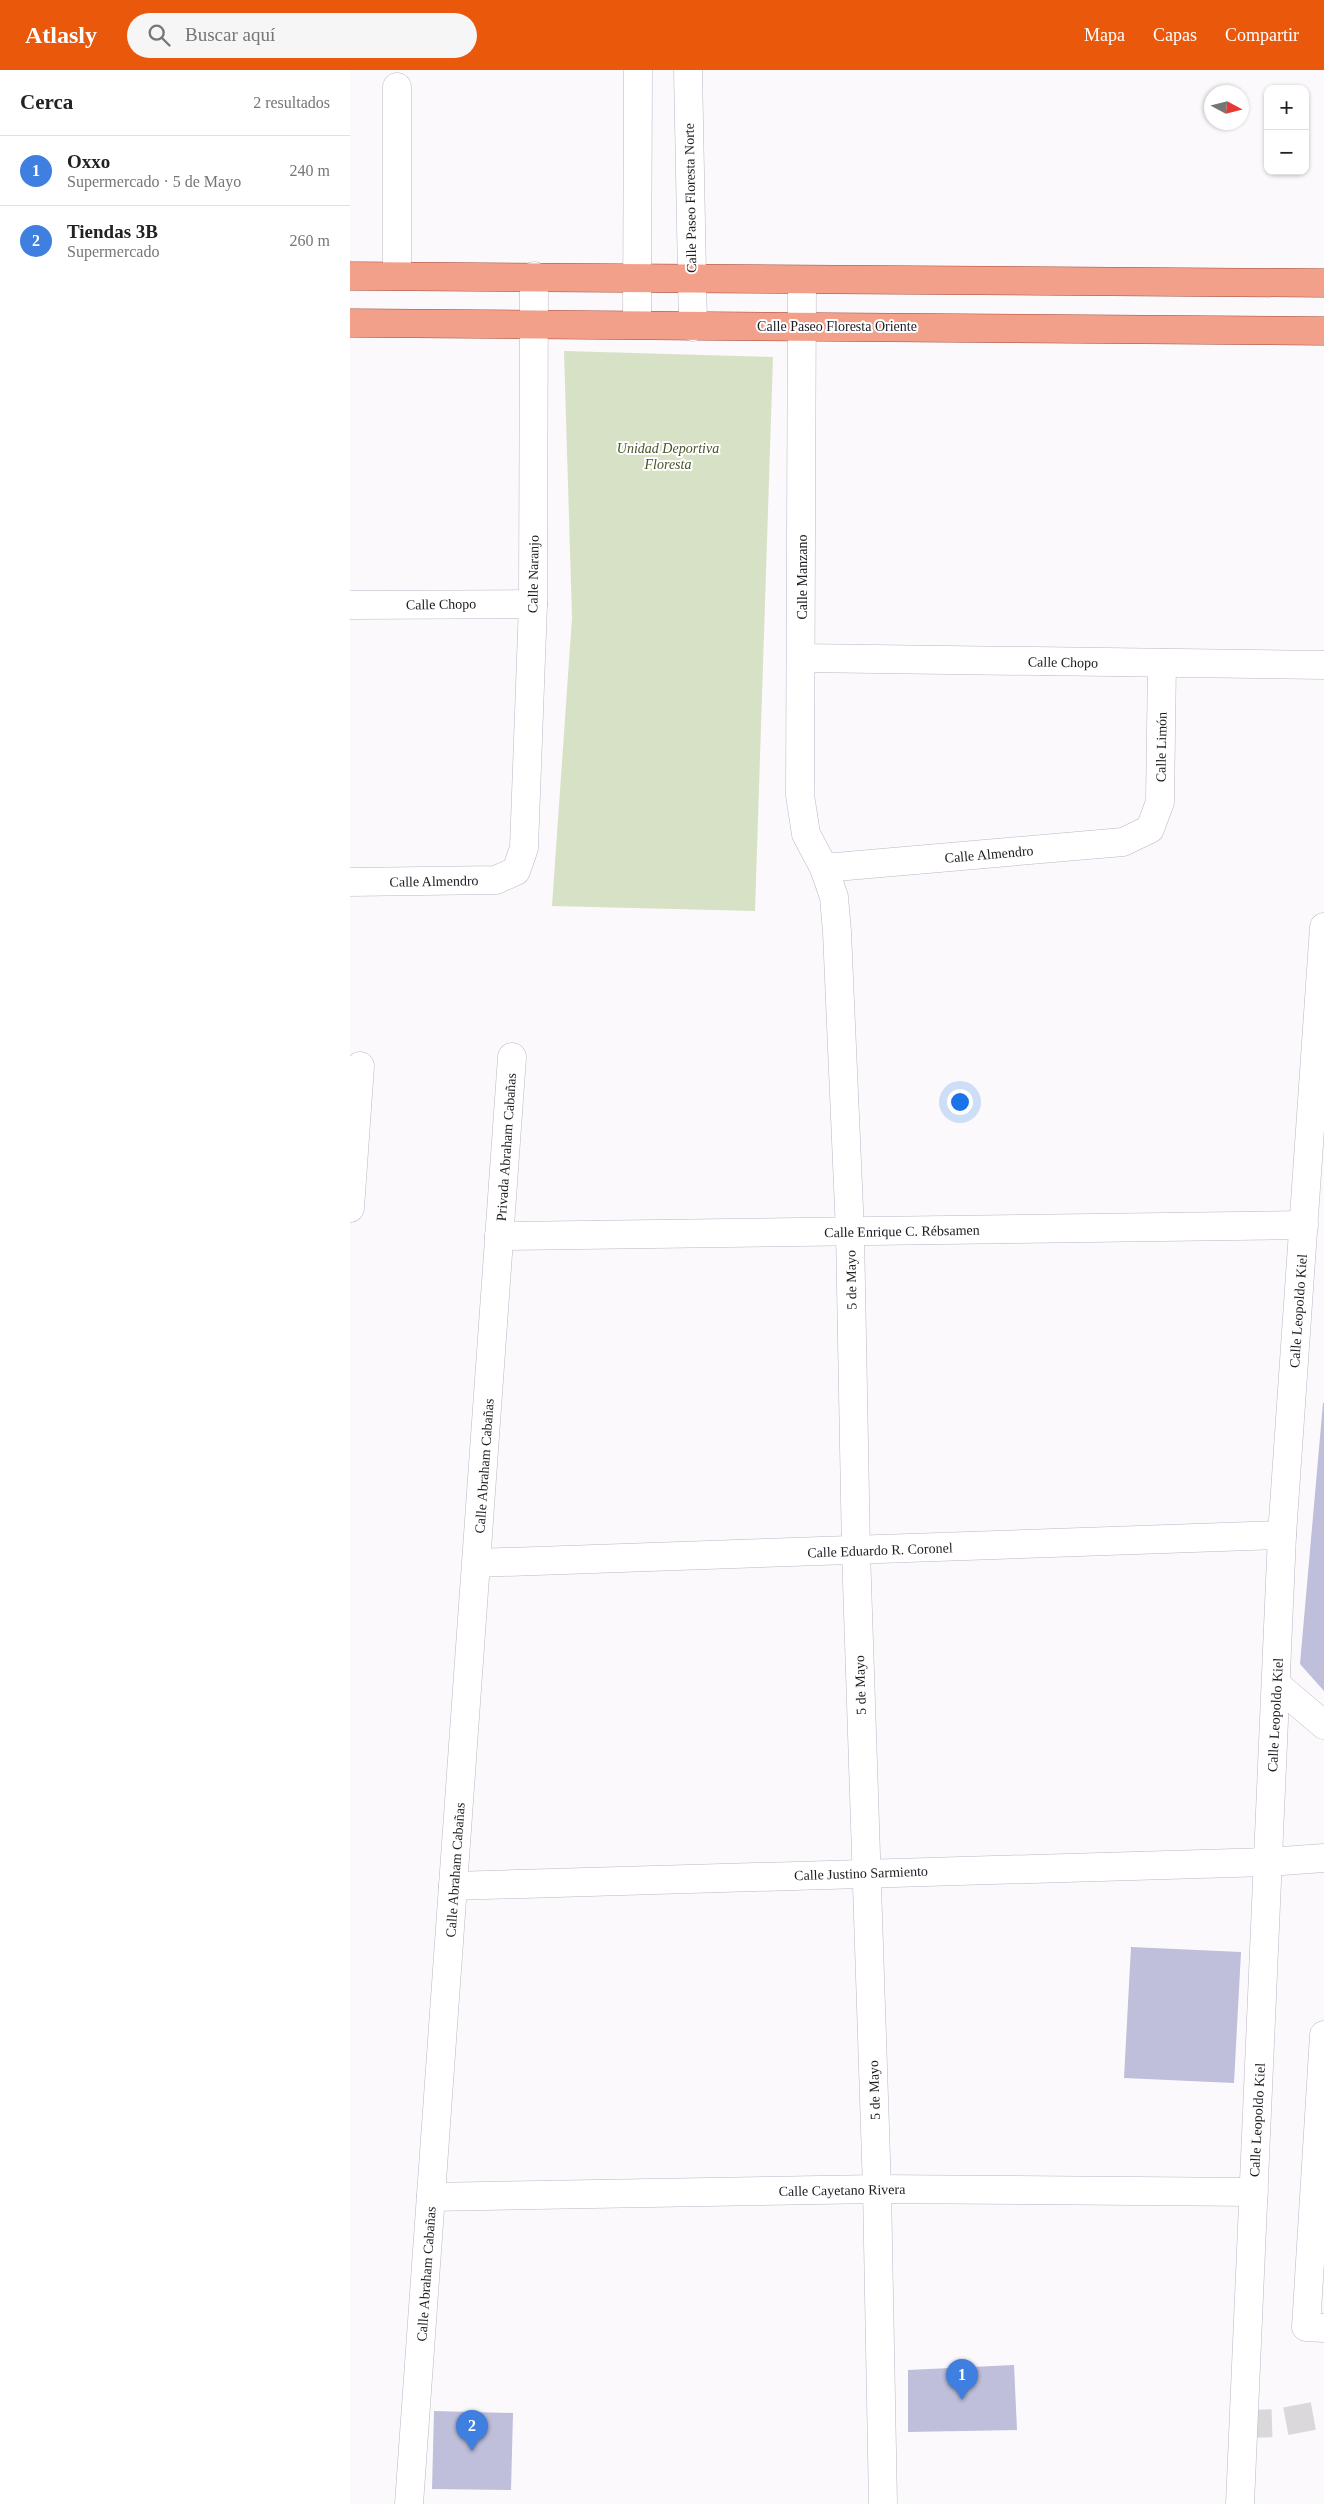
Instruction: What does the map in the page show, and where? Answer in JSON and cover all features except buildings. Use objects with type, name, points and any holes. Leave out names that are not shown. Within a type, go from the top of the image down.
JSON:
[{"type":"main road","points":[[350,276],[1324,283]]},
{"type":"main road","name":"Calle Paseo Floresta Oriente","points":[[350,323],[534,323],[637,324],[693,327],[802,326],[1324,331]]},
{"type":"street","points":[[637,324],[638,70]]},
{"type":"street","name":"Calle Paseo Floresta Norte","points":[[688,70],[693,327]]},
{"type":"street","points":[[397,87],[397,276]]},
{"type":"street","name":"Calle Naranjo","points":[[516,871],[524,848],[533,604],[534,276]]},
{"type":"street","name":"Calle Manzano","points":[[802,280],[800,794],[802,818],[806,834],[824,868]]},
{"type":"street","name":"Calle Chopo","points":[[350,605],[533,604]]},
{"type":"street","name":"Calle Chopo","points":[[802,658],[1324,665]]},
{"type":"street","name":"Calle Limón","points":[[1150,829],[1160,802],[1162,663]]},
{"type":"street","name":"Calle Almendro","points":[[824,868],[1123,842],[1150,829]]},
{"type":"street","name":"5 de Mayo","points":[[824,868],[834,897],[837,932],[850,1232],[856,1551],[877,2189],[883,2504]]},
{"type":"street","name":"Calle Almendro","points":[[350,882],[496,880],[516,871]]},
{"type":"street","name":"Calle Leopoldo Kiel","points":[[1240,2504],[1282,1535],[1324,927]]},
{"type":"street","name":"Privada Abraham Cabañas","points":[[499,1236],[512,1058]]},
{"type":"street","points":[[350,1208],[360,1066]]},
{"type":"street","name":"Calle Enrique C. Rébsamen","points":[[499,1236],[1304,1225]]},
{"type":"street","name":"Calle Abraham Cabañas","points":[[409,2504],[499,1236]]},
{"type":"street","name":"Calle Eduardo R. Coronel","points":[[477,1563],[1282,1535]]},
{"type":"street","points":[[1276,1685],[1324,1724]]},
{"type":"street","name":"Calle Justino Sarmiento","points":[[453,1886],[1268,1862],[1324,1858]]},
{"type":"street","points":[[1324,2035],[1306,2327],[1324,2328]]},
{"type":"street","name":"Calle Cayetano Rivera","points":[[431,2197],[877,2189],[1254,2192]]},
{"type":"green space","name":"Unidad Deportiva Floresta","points":[[564,351],[773,357],[755,911],[552,906],[572,618]]},
{"type":"tunnel","points":[[1244,2424],[1276,2423],[1324,2414]]},
{"type":"place","name":"Oxxo","points":[[962,2400]]},
{"type":"place","name":"Tiendas 3B","points":[[472,2451]]}]
